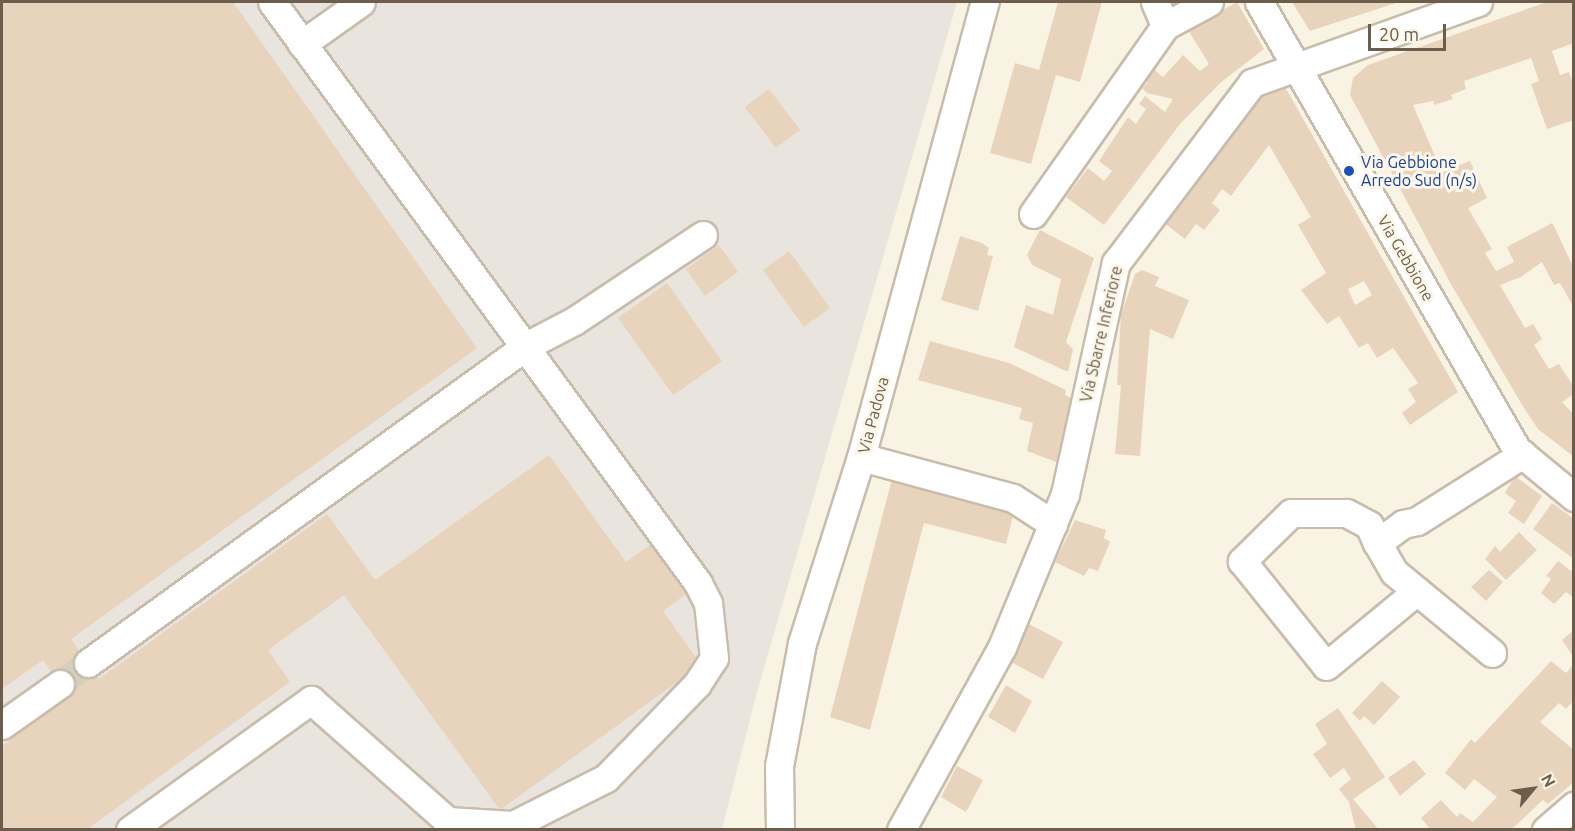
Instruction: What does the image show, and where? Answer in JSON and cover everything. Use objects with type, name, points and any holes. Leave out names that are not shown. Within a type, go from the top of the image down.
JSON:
[{"type":"street","points":[[130,830],[311,700],[448,821],[513,825],[606,778],[697,684],[714,658],[708,603],[698,583],[272,2]]},
{"type":"street","points":[[302,44],[361,2]]},
{"type":"street","name":"Via Padova","points":[[780,830],[779,766],[802,643],[861,457],[985,2]]},
{"type":"street","points":[[1033,214],[1160,14],[1209,2]]},
{"type":"street","name":"Via Gebbione","points":[[1259,2],[1294,66],[1523,454],[1574,497]]},
{"type":"street","name":"Via Sbarre Inferiore","points":[[901,830],[1002,647],[1065,494],[1116,263],[1252,83],[1294,66],[1478,2]]},
{"type":"street","points":[[88,663],[526,346],[574,321],[703,235]]},
{"type":"street","points":[[1377,543],[1403,524],[1417,521],[1523,454]]},
{"type":"street","points":[[861,457],[1013,498],[1053,524]]},
{"type":"street","points":[[1417,591],[1326,666],[1242,561],[1291,513],[1346,513],[1369,525],[1394,572],[1417,591],[1492,653]]},
{"type":"street","points":[[2,725],[60,684]]},
{"type":"street","points":[[1546,830],[1574,806]]},
{"type":"shaded area","points":[[2,2],[957,2],[757,692],[722,829],[2,830]]},
{"type":"building","points":[[2,2],[233,2],[477,348],[71,639],[99,679],[327,514],[375,580],[549,455],[626,562],[654,542],[690,591],[663,611],[701,665],[500,810],[344,595],[268,650],[290,682],[86,830],[2,830],[2,746],[69,697],[43,660],[2,689]]},
{"type":"building","points":[[1058,2],[1102,2],[1080,82],[1056,75],[1031,164],[990,153],[1015,63],[1039,70]]},
{"type":"building","points":[[1237,2],[1264,49],[1220,83],[1180,124],[1104,225],[1066,197],[1088,168],[1104,181],[1112,171],[1099,161],[1128,117],[1136,124],[1146,109],[1139,104],[1145,96],[1165,112],[1173,99],[1147,93],[1142,88],[1148,82],[1136,72],[1145,62],[1163,77],[1183,55],[1200,71],[1209,64],[1188,30]]},
{"type":"building","points":[[1292,2],[1399,2],[1310,31]]},
{"type":"building","points":[[1547,2],[1574,2],[1574,43],[1552,51],[1560,75],[1569,72],[1574,86],[1574,120],[1547,129],[1531,84],[1539,81],[1531,58],[1464,81],[1466,89],[1451,95],[1453,99],[1434,105],[1433,101],[1413,105],[1442,172],[1470,161],[1487,198],[1468,208],[1492,249],[1485,253],[1496,271],[1514,262],[1507,247],[1552,223],[1574,269],[1574,308],[1560,283],[1554,285],[1542,262],[1521,277],[1500,285],[1525,328],[1533,324],[1542,339],[1534,345],[1549,369],[1559,364],[1574,387],[1574,394],[1562,402],[1574,415],[1574,457],[1538,429],[1524,408],[1452,286],[1350,95],[1353,78],[1368,65]]},
{"type":"building","points":[[1280,78],[1458,392],[1410,425],[1402,413],[1416,402],[1408,389],[1418,383],[1393,348],[1377,358],[1368,343],[1359,348],[1339,316],[1327,324],[1301,290],[1326,273],[1298,225],[1311,217],[1269,145],[1231,196],[1222,189],[1212,203],[1220,210],[1204,230],[1196,224],[1185,239],[1159,219],[1250,99]],"holes":[[[1364,281],[1372,295],[1355,305],[1348,289]]]},
{"type":"building","points":[[769,89],[800,130],[776,148],[745,107]]},
{"type":"building","points":[[1040,230],[1094,258],[1066,342],[1073,349],[1068,372],[1014,347],[1026,305],[1053,315],[1061,279],[1032,265],[1027,255]]},
{"type":"building","points":[[960,236],[982,243],[989,248],[987,255],[993,256],[978,311],[941,300]]},
{"type":"building","points":[[719,245],[738,272],[705,296],[686,269]]},
{"type":"building","points":[[789,251],[830,308],[804,327],[763,270]]},
{"type":"building","points":[[1142,270],[1159,277],[1155,286],[1189,300],[1173,339],[1150,329],[1140,456],[1115,454],[1121,385],[1117,385],[1121,315],[1135,274]]},
{"type":"building","points":[[667,283],[722,361],[673,395],[618,318]]},
{"type":"building","points":[[930,341],[1009,363],[1066,390],[1065,395],[1074,399],[1061,464],[1027,451],[1033,423],[1019,419],[1022,408],[918,380]]},
{"type":"building","points":[[893,475],[1016,504],[1006,544],[924,523],[870,730],[830,717]]},
{"type":"building","points":[[1515,476],[1542,496],[1524,524],[1508,513],[1516,501],[1505,493]]},
{"type":"building","points":[[1552,503],[1574,519],[1574,559],[1533,529]]},
{"type":"building","points":[[1075,520],[1106,530],[1104,538],[1110,542],[1098,571],[1089,568],[1084,576],[1055,562]]},
{"type":"building","points":[[1519,532],[1537,550],[1506,580],[1485,559],[1495,546],[1500,552]]},
{"type":"building","points":[[1558,561],[1574,573],[1574,598],[1566,592],[1554,604],[1541,593],[1551,579],[1546,576]]},
{"type":"building","points":[[1489,570],[1503,582],[1486,601],[1471,587]]},
{"type":"building","points":[[1027,623],[1063,642],[1043,679],[1009,661]]},
{"type":"building","points":[[1574,630],[1574,658],[1562,640]]},
{"type":"building","points":[[1551,661],[1566,673],[1574,664],[1574,700],[1566,709],[1559,703],[1540,722],[1574,750],[1574,782],[1548,804],[1543,800],[1511,830],[1431,830],[1421,818],[1441,800],[1457,817],[1460,813],[1473,822],[1497,797],[1474,779],[1465,790],[1445,773],[1471,739],[1475,743]]},
{"type":"building","points":[[1382,681],[1400,697],[1374,725],[1364,716],[1360,721],[1352,713]]},
{"type":"building","points":[[1006,685],[1032,701],[1015,733],[988,717]]},
{"type":"building","points":[[1338,708],[1385,777],[1353,799],[1379,830],[1356,830],[1349,802],[1339,789],[1351,779],[1344,768],[1330,778],[1313,754],[1327,744],[1315,724]]},
{"type":"building","points":[[1414,760],[1426,774],[1400,796],[1388,778]]},
{"type":"building","points":[[957,766],[983,780],[966,812],[941,797]]},
{"type":"tunnel","points":[[60,684],[88,663]]},
{"type":"place","name":"Via Gebbione Arredo Sud (n/s)","points":[[1349,171]]}]
